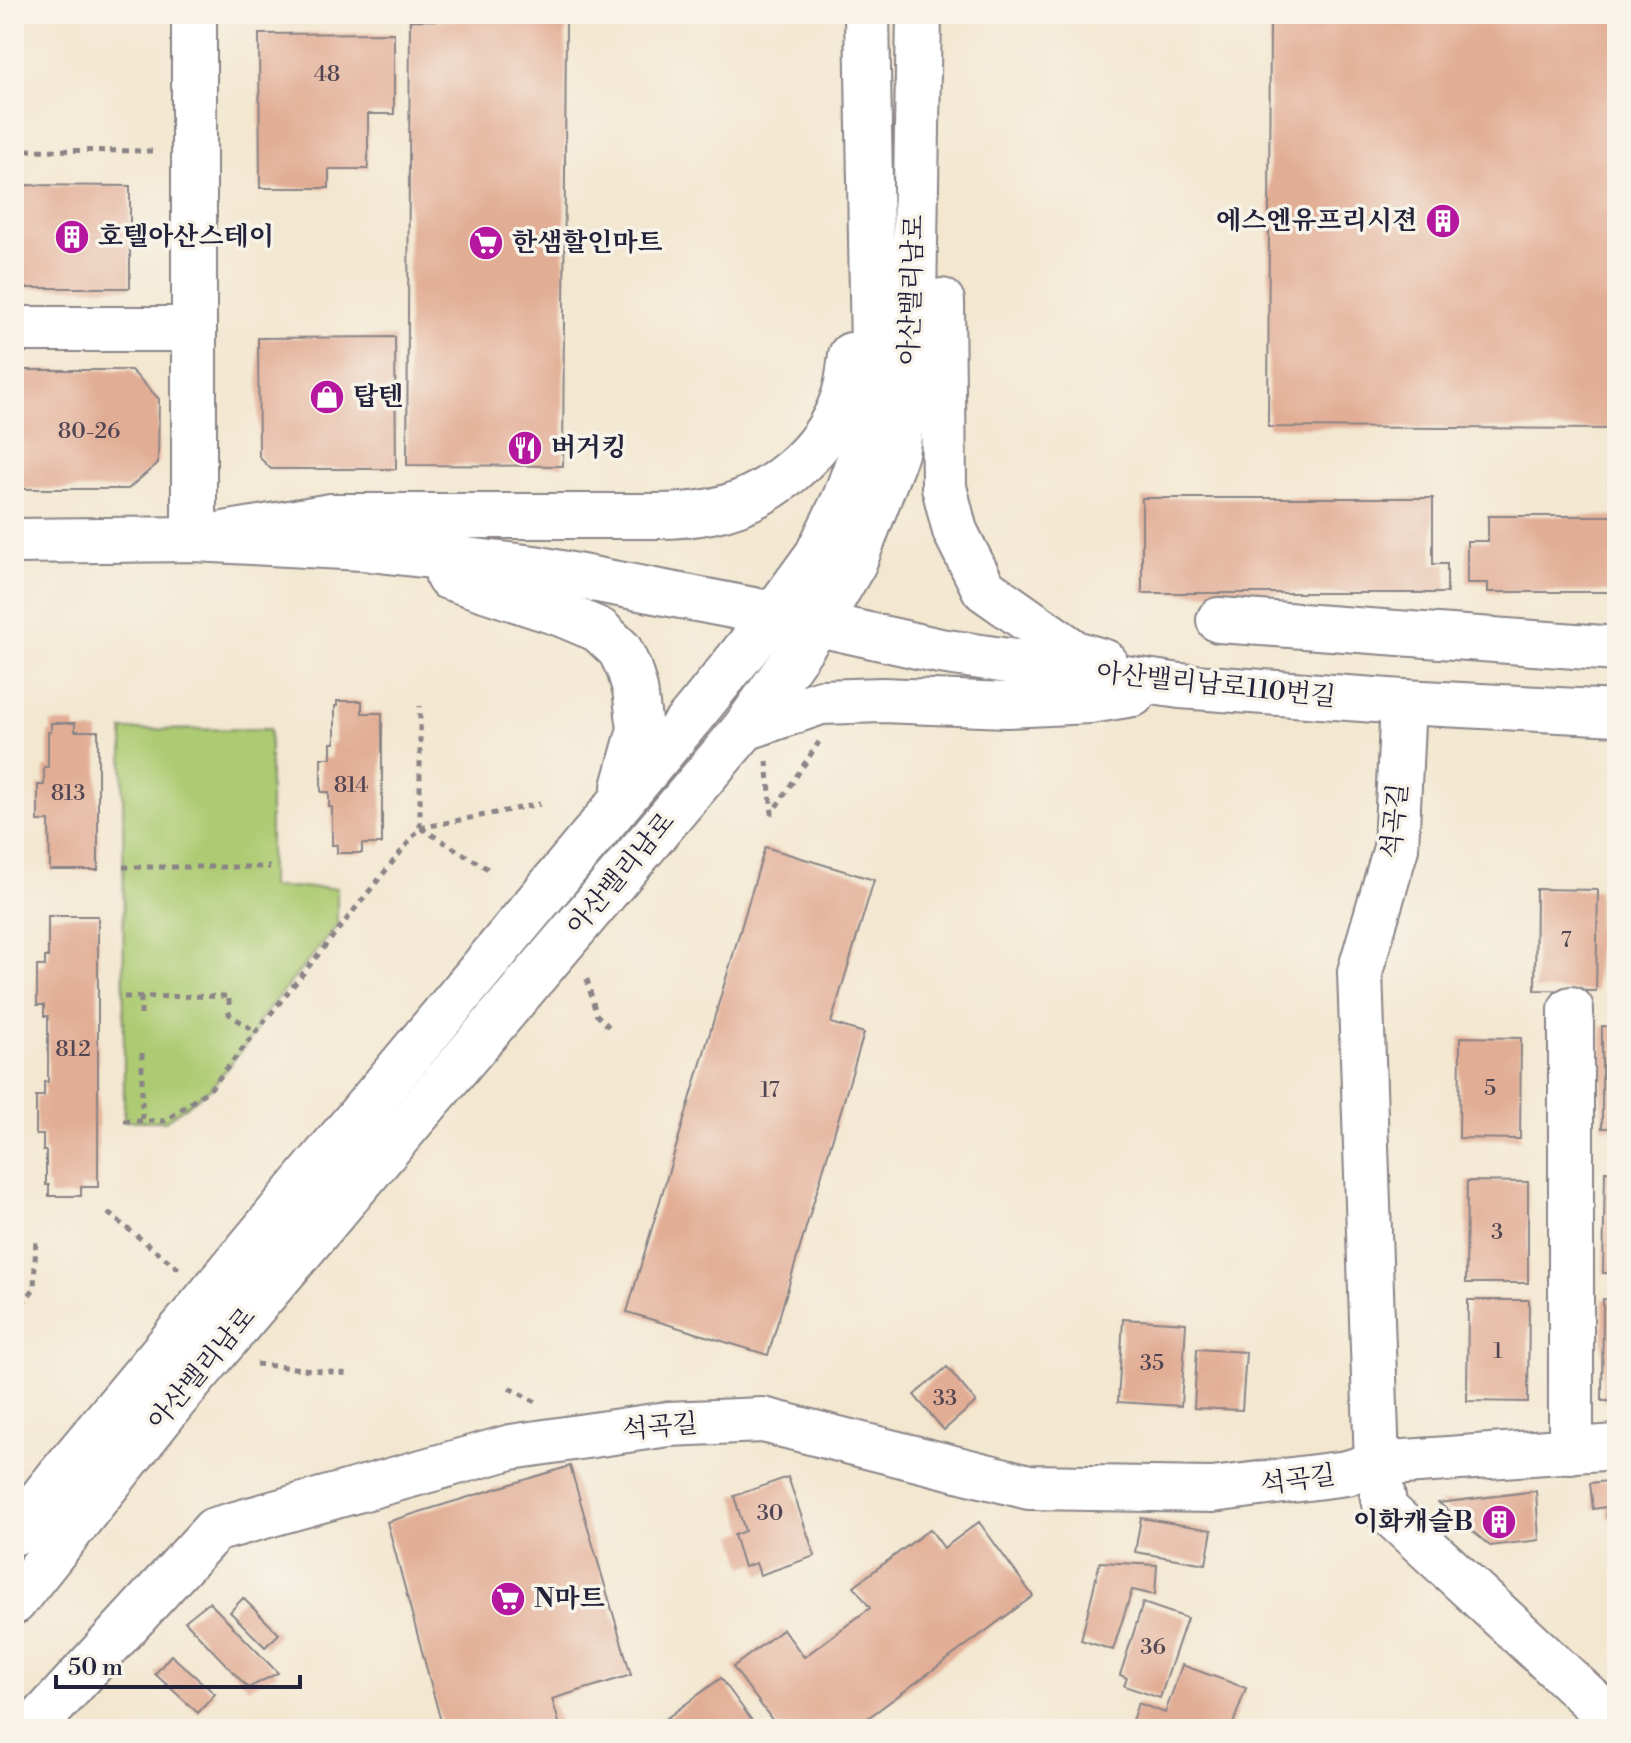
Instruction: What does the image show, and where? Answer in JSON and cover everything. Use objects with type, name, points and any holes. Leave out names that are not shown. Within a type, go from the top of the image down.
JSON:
[{"type":"street","points":[[194,14],[194,539]]},
{"type":"street","name":"아산밸리남로","points":[[14,1533],[619,804],[774,614],[817,555],[845,498],[859,459],[868,417],[873,351],[867,14]]},
{"type":"street","name":"아산밸리남로","points":[[14,1602],[174,1401],[756,742],[854,563],[896,453],[913,357],[919,14]]},
{"type":"street","points":[[916,155],[938,214],[943,326],[944,487],[955,531],[984,589],[1075,653],[1180,686]]},
{"type":"street","points":[[194,539],[331,516],[667,516],[713,511],[748,499],[768,489],[794,468],[816,446],[833,422],[844,397],[871,238]]},
{"type":"street","points":[[14,329],[194,329]]},
{"type":"street","points":[[14,541],[194,539],[362,548],[561,614],[599,630],[620,650],[629,669],[640,729],[619,804]]},
{"type":"street","name":"아산밸리남로110번길","points":[[362,548],[535,568],[774,614],[940,651],[1180,686],[1617,713]]},
{"type":"street","points":[[1219,620],[1617,649]]},
{"type":"street","points":[[756,742],[821,702],[882,700],[1021,705],[1090,701],[1180,686]]},
{"type":"street","name":"석곡길","points":[[1403,702],[1396,848],[1360,972],[1377,1464],[1385,1509],[1617,1724]]},
{"type":"street","points":[[1571,1009],[1571,1451]]},
{"type":"street","name":"석곡길","points":[[32,1729],[214,1530],[511,1447],[668,1424],[763,1420],[1029,1487],[1212,1490],[1347,1473],[1377,1464],[1617,1447]]},
{"type":"street","points":[[14,1519],[61,1474]]},
{"type":"path","points":[[14,150],[165,151]]},
{"type":"path","points":[[124,1121],[165,1121],[211,1088],[420,828],[420,706]]},
{"type":"path","points":[[756,742],[772,813],[821,740]]},
{"type":"path","points":[[420,828],[540,804]]},
{"type":"path","points":[[420,828],[488,869]]},
{"type":"path","points":[[123,867],[270,867]]},
{"type":"path","points":[[587,979],[596,1014],[609,1027]]},
{"type":"path","points":[[124,997],[229,996],[229,1014],[256,1032]]},
{"type":"path","points":[[141,997],[141,1015]]},
{"type":"path","points":[[142,1053],[142,1121]]},
{"type":"path","points":[[108,1213],[180,1270]]},
{"type":"path","points":[[14,1313],[34,1289],[36,1237]]},
{"type":"path","points":[[243,1363],[350,1374]]},
{"type":"green space","points":[[270,729],[270,887],[337,888],[337,926],[257,1023],[256,1032],[211,1088],[165,1121],[124,1121],[123,730]]},
{"type":"building","name":"에스엔유프리시젼","points":[[1270,14],[1617,14],[1617,429],[1268,427]]},
{"type":"building","name":"한샘할인마트","points":[[410,20],[566,21],[563,466],[407,465]]},
{"type":"building","points":[[394,33],[394,114],[368,114],[368,169],[329,169],[329,188],[260,188],[259,34]]},
{"type":"building","name":"호텔아산스테이","points":[[14,185],[130,186],[130,288],[14,288]]},
{"type":"building","name":"탑텐","points":[[395,337],[396,469],[271,469],[259,457],[258,338]]},
{"type":"building","points":[[19,370],[131,370],[159,399],[158,463],[128,489],[19,489]]},
{"type":"building","points":[[1142,498],[1433,498],[1433,564],[1447,564],[1447,593],[1142,593]]},
{"type":"building","points":[[1488,516],[1617,516],[1617,592],[1488,592],[1488,583],[1467,583],[1467,541],[1488,541]]},
{"type":"building","points":[[337,701],[362,701],[362,713],[382,713],[382,844],[362,844],[362,853],[337,853],[337,845],[332,845],[329,792],[321,792],[321,758],[331,758],[331,743],[335,743]]},
{"type":"building","points":[[51,723],[75,723],[75,731],[98,731],[98,870],[50,870],[49,821],[38,821],[38,785],[44,785],[44,767],[48,767]]},
{"type":"building","points":[[765,847],[874,880],[831,1023],[864,1033],[768,1355],[627,1312]]},
{"type":"building","points":[[1536,889],[1598,890],[1596,991],[1535,990]]},
{"type":"building","points":[[48,916],[98,916],[98,1187],[81,1187],[81,1196],[49,1196],[43,1135],[36,1135],[36,1096],[44,1096],[44,1082],[48,1082],[48,1016],[44,1016],[44,1005],[37,1005],[37,966],[45,966],[45,957],[48,957]]},
{"type":"building","points":[[1602,1026],[1617,1027],[1617,1128],[1602,1128]]},
{"type":"building","points":[[1460,1037],[1521,1038],[1520,1139],[1459,1138]]},
{"type":"building","points":[[1605,1171],[1617,1172],[1617,1273],[1603,1273]]},
{"type":"building","points":[[1467,1181],[1528,1182],[1528,1283],[1466,1283]]},
{"type":"building","points":[[1603,1299],[1617,1300],[1617,1401],[1602,1401]]},
{"type":"building","points":[[1468,1300],[1529,1300],[1528,1402],[1467,1401]]},
{"type":"building","points":[[1123,1319],[1186,1323],[1181,1406],[1118,1402]]},
{"type":"building","points":[[1197,1349],[1246,1352],[1242,1410],[1194,1408]]},
{"type":"building","points":[[947,1367],[976,1402],[944,1430],[914,1395]]},
{"type":"building","name":"N마트","points":[[570,1466],[631,1675],[552,1699],[561,1729],[443,1729],[387,1522]]},
{"type":"building","points":[[788,1477],[815,1556],[760,1575],[756,1563],[744,1567],[734,1535],[745,1531],[734,1496]]},
{"type":"building","points":[[1617,1480],[1617,1517],[1607,1518],[1606,1507],[1593,1509],[1590,1483]]},
{"type":"building","name":"이화캐슬B","points":[[1536,1491],[1539,1540],[1490,1546],[1439,1503]]},
{"type":"building","points":[[1141,1518],[1212,1530],[1206,1564],[1135,1552]]},
{"type":"building","points":[[979,1522],[1033,1596],[853,1729],[779,1729],[733,1667],[783,1629],[804,1657],[870,1608],[854,1586],[930,1529],[944,1548]]},
{"type":"building","points":[[1100,1562],[1157,1565],[1155,1595],[1132,1590],[1113,1650],[1081,1640]]},
{"type":"building","points":[[243,1598],[279,1634],[265,1647],[230,1612]]},
{"type":"building","points":[[209,1602],[278,1673],[248,1688],[185,1621]]},
{"type":"building","points":[[1143,1603],[1187,1618],[1160,1698],[1124,1686],[1127,1678],[1120,1675]]},
{"type":"building","points":[[171,1655],[215,1694],[198,1713],[155,1674]]},
{"type":"building","points":[[1182,1665],[1246,1688],[1231,1729],[1129,1729],[1138,1703],[1165,1713]]},
{"type":"building","points":[[721,1678],[758,1729],[652,1729]]},
{"type":"place","name":"에스엔유프리시젼","points":[[1443,221]]},
{"type":"place","name":"호텔아산스테이","points":[[72,237]]},
{"type":"place","name":"한샘할인마트","points":[[486,243]]},
{"type":"place","name":"탑텐","points":[[327,397]]},
{"type":"place","name":"버거킹","points":[[525,448]]},
{"type":"place","name":"이화캐슬B","points":[[1499,1522]]},
{"type":"place","name":"N마트","points":[[508,1599]]}]
